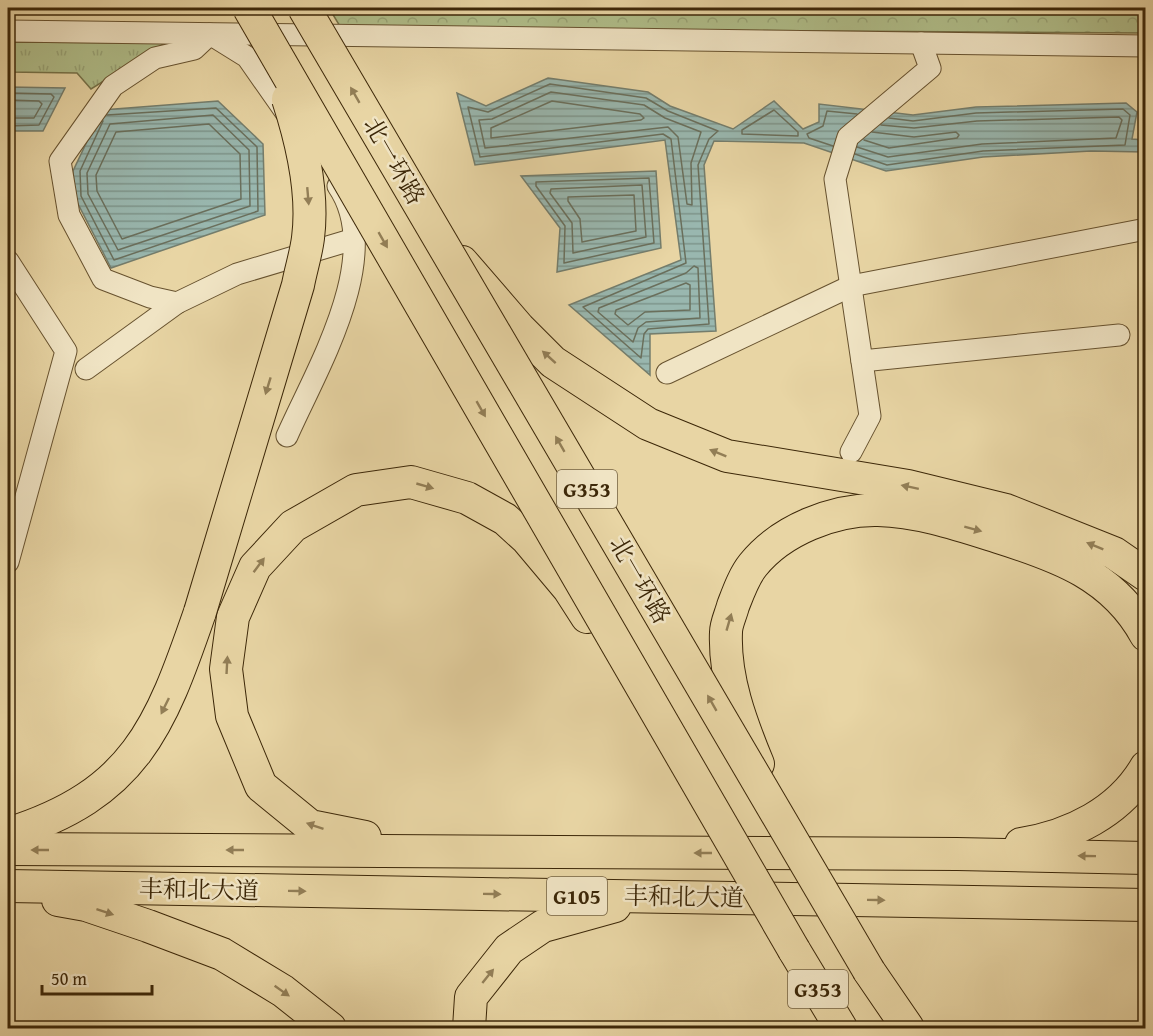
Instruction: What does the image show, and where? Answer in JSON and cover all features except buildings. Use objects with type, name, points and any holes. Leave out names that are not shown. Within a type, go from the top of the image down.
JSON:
[{"type":"highway","points":[[8,834],[36,825],[71,808],[105,785],[132,759],[153,730],[173,691],[200,612],[298,285],[308,237],[309,199],[299,134],[286,94],[235,8]]},
{"type":"highway","name":"北一环路","points":[[249,8],[841,1029]]},
{"type":"highway","name":"北一环路","points":[[304,8],[903,1029]]},
{"type":"highway","points":[[433,227],[519,328],[553,362],[648,424],[727,456],[908,486],[1006,510],[1114,553],[1146,575]]},
{"type":"highway","points":[[434,851],[310,826],[261,786],[232,716],[226,669],[233,617],[255,567],[293,526],[356,490],[411,482],[467,498],[505,519],[527,539],[569,589],[706,798]]},
{"type":"highway","points":[[779,818],[744,731],[729,680],[726,631],[737,596],[752,565],[779,541],[811,522],[845,513],[878,510],[924,516],[1023,545],[1066,561],[1103,584],[1133,612],[1146,634]]},
{"type":"highway","points":[[957,854],[1034,842],[1077,829],[1114,805],[1138,780],[1146,767]]},
{"type":"highway","name":"丰和北大道","points":[[8,849],[957,854],[1146,858]]},
{"type":"highway","points":[[8,888],[86,905],[222,954],[283,991],[330,1029]]},
{"type":"highway","name":"丰和北大道","points":[[8,888],[1146,905]]},
{"type":"highway","points":[[470,1029],[471,997],[509,949],[543,926],[651,897]]},
{"type":"highway","points":[[1074,904],[1146,912]]},
{"type":"highway","points":[[794,950],[822,1029]]},
{"type":"highway","points":[[869,971],[908,1029]]},
{"type":"street","points":[[8,31],[1146,46]]},
{"type":"street","points":[[210,34],[248,57],[341,190],[349,210],[354,239],[348,299],[287,436]]},
{"type":"street","points":[[177,303],[150,297],[103,279],[69,215],[60,161],[113,86],[155,58],[194,49],[210,34]]},
{"type":"street","points":[[851,452],[870,416],[835,179],[848,137],[930,68],[921,43]]},
{"type":"street","points":[[666,373],[851,286],[1146,230]]},
{"type":"street","points":[[86,369],[177,303],[237,274],[354,239]]},
{"type":"street","points":[[8,261],[66,351],[8,562]]},
{"type":"street","points":[[862,361],[1119,335]]},
{"type":"green space","points":[[329,8],[1145,8],[1146,33],[341,28]]},
{"type":"green space","points":[[8,42],[165,43],[91,89],[77,73],[8,72]]},
{"type":"water","points":[[548,78],[648,92],[670,106],[733,129],[774,101],[803,129],[819,122],[819,104],[913,115],[976,107],[1126,103],[1137,112],[1132,139],[1145,140],[1145,152],[1091,151],[983,157],[886,171],[804,143],[714,141],[704,165],[716,331],[650,334],[650,375],[569,305],[681,260],[665,140],[475,165],[457,93],[486,106]]},
{"type":"water","points":[[8,87],[65,88],[43,131],[8,131]]},
{"type":"water","points":[[218,101],[263,144],[265,215],[111,268],[75,198],[73,171],[102,110]]},
{"type":"water","points":[[656,171],[661,248],[557,272],[560,228],[521,176]]}]
